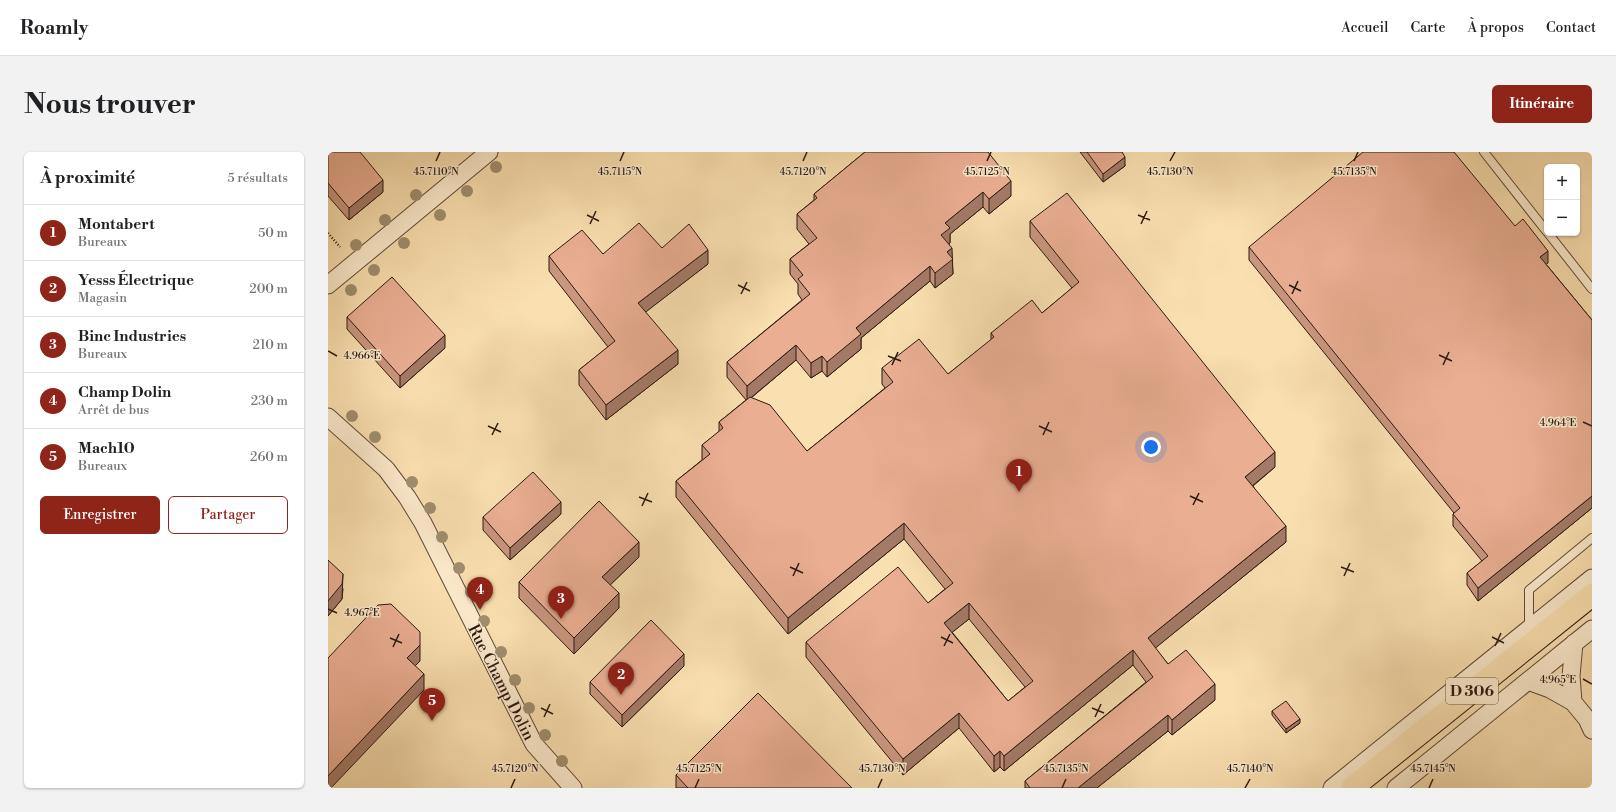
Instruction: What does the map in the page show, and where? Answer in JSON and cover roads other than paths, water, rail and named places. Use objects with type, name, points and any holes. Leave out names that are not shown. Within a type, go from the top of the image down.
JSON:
[{"type":"main road","name":"D 306","points":[[1352,788],[1592,594]]},
{"type":"main road","name":"D 306","points":[[1372,788],[1592,612]]},
{"type":"street","points":[[328,285],[489,152]]},
{"type":"street","name":"Rue Champ Dolin","points":[[328,417],[386,468],[407,497],[423,524],[534,744],[573,788]]},
{"type":"street","points":[[1332,788],[1592,578]]},
{"type":"street","points":[[1404,786],[1592,629]]},
{"type":"street","points":[[1573,702],[1571,676],[1574,643]]},
{"type":"street","points":[[1528,681],[1550,689],[1573,702],[1587,720],[1592,730]]},
{"type":"lane","points":[[1484,152],[1544,229]]},
{"type":"lane","points":[[1549,236],[1592,289]]},
{"type":"lane","points":[[1529,629],[1529,590],[1592,538]]},
{"type":"place","name":"Montabert","points":[[1019,492]]},
{"type":"place","name":"Champ Dolin","points":[[480,610]]},
{"type":"place","name":"Binc Industries","points":[[561,619]]},
{"type":"place","name":"Yesss Électrique","points":[[621,695]]},
{"type":"place","name":"Mach10","points":[[432,721]]}]
